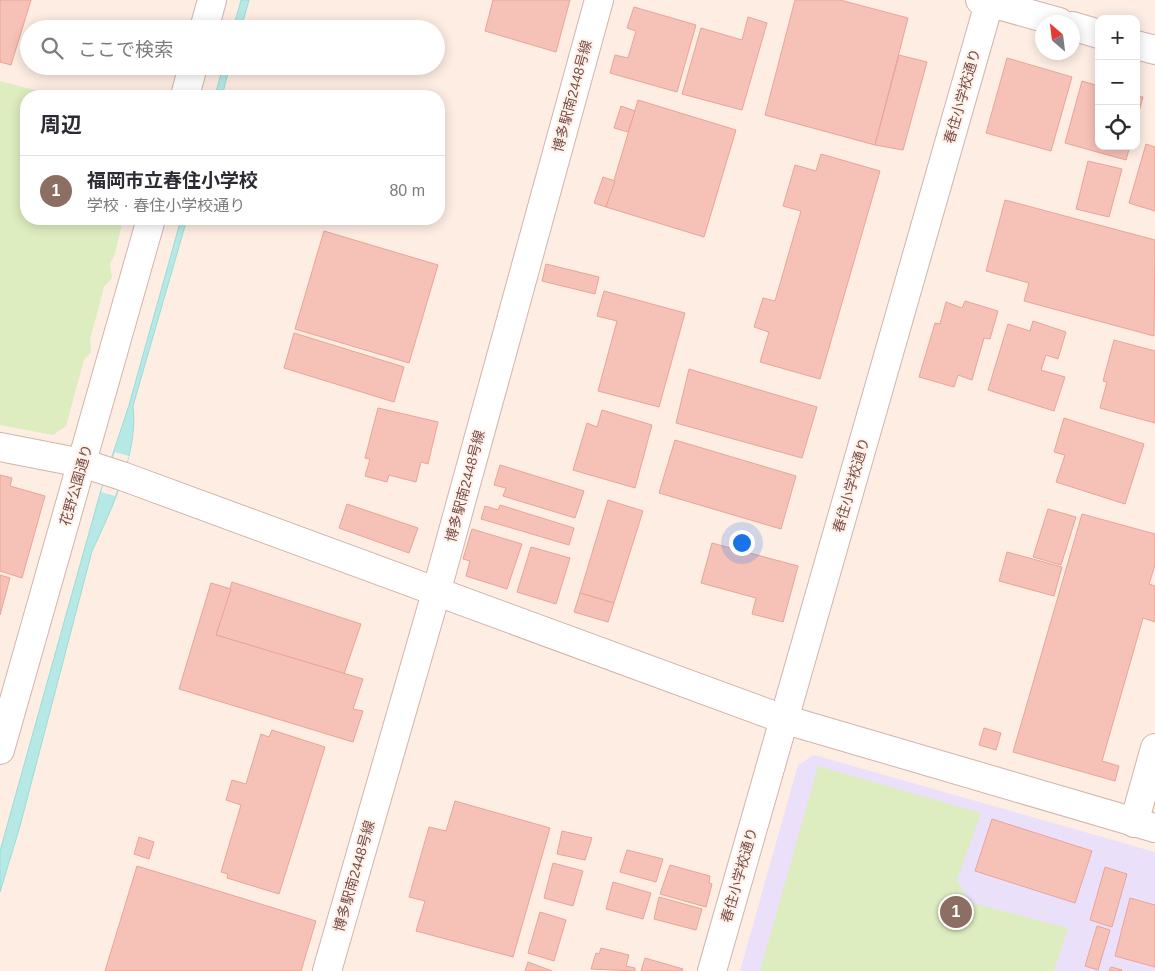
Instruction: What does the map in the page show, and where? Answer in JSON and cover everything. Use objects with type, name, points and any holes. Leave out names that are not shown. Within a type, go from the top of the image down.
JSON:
[{"type":"street","points":[[206,20],[212,0]]},
{"type":"street","name":"博多駅南2448号線","points":[[327,971],[436,593],[599,0]]},
{"type":"street","points":[[986,1],[1035,15]]},
{"type":"street","name":"春住小学校通り","points":[[712,971],[986,1]]},
{"type":"street","points":[[1080,28],[1095,33]]},
{"type":"street","points":[[1140,46],[1155,50]]},
{"type":"street","points":[[187,90],[191,75]]},
{"type":"street","name":"花野公園通り","points":[[0,750],[149,225]]},
{"type":"street","points":[[0,447],[82,463],[783,719],[1145,826],[1155,748]]},
{"type":"shaded area","points":[[814,755],[1155,852],[1155,971],[740,971],[798,765]]},
{"type":"green space","points":[[0,81],[34,90],[20,90],[20,225],[122,225],[115,254],[110,264],[112,278],[104,287],[90,340],[91,352],[84,360],[66,426],[53,435],[0,425]]},
{"type":"green space","points":[[818,766],[981,813],[957,880],[969,902],[1068,928],[1054,971],[760,971]]},
{"type":"water","points":[[241,0],[249,0],[243,20],[235,20]]},
{"type":"water","points":[[221,75],[228,75],[224,90],[217,90]]},
{"type":"water","points":[[179,225],[185,225],[133,406],[134,424],[128,461],[115,499],[92,551],[20,826],[0,892],[0,851],[101,490],[129,405]]},
{"type":"pier","points":[[115,452],[129,456],[115,496],[101,492]]},
{"type":"building","points":[[0,0],[31,0],[25,20],[20,20],[20,36],[11,65],[0,62]]},
{"type":"building","points":[[493,0],[570,0],[556,52],[485,31]]},
{"type":"building","points":[[795,0],[840,0],[908,18],[875,145],[765,115]]},
{"type":"building","points":[[634,7],[696,25],[677,92],[610,73],[615,55],[628,58],[636,31],[627,28]]},
{"type":"building","points":[[748,17],[767,23],[742,110],[682,94],[701,28],[742,40]]},
{"type":"building","points":[[899,55],[927,62],[903,150],[875,145]]},
{"type":"building","points":[[1007,58],[1072,77],[1051,151],[986,133]]},
{"type":"building","points":[[1082,81],[1095,85],[1095,150],[1129,150],[1126,160],[1065,143]]},
{"type":"building","points":[[1140,97],[1143,97],[1140,108]]},
{"type":"building","points":[[638,100],[736,130],[704,237],[606,207]]},
{"type":"building","points":[[621,106],[635,111],[628,132],[614,128]]},
{"type":"building","points":[[1146,144],[1155,147],[1155,211],[1129,203]]},
{"type":"building","points":[[821,154],[880,171],[820,379],[760,362],[769,332],[754,327],[763,298],[775,301],[801,211],[783,206],[795,165],[816,171]]},
{"type":"building","points":[[1088,161],[1122,169],[1109,217],[1076,209]]},
{"type":"building","points":[[603,177],[615,181],[606,207],[594,203]]},
{"type":"building","points":[[1005,200],[1155,240],[1154,336],[1024,301],[1029,283],[986,271]]},
{"type":"building","points":[[324,231],[438,265],[409,363],[295,329]]},
{"type":"building","points":[[546,264],[599,277],[595,294],[542,281]]},
{"type":"building","points":[[604,291],[685,313],[659,407],[598,391],[617,321],[597,316]]},
{"type":"building","points":[[965,301],[998,311],[990,339],[984,338],[972,380],[958,375],[954,387],[919,377],[935,323],[940,324],[946,302],[962,308]]},
{"type":"building","points":[[1033,321],[1066,332],[1058,359],[1046,355],[1041,370],[1065,377],[1054,411],[988,390],[1008,324],[1030,331]]},
{"type":"building","points":[[294,333],[404,367],[394,402],[284,368]]},
{"type":"building","points":[[1114,340],[1155,351],[1155,423],[1100,408],[1107,382],[1103,381]]},
{"type":"building","points":[[689,369],[817,407],[802,458],[676,423]]},
{"type":"building","points":[[378,408],[438,422],[428,464],[421,462],[416,482],[389,475],[387,482],[365,476],[370,459],[365,458]]},
{"type":"building","points":[[602,410],[652,425],[635,488],[573,470],[587,423],[597,427]]},
{"type":"building","points":[[1064,418],[1144,444],[1125,504],[1056,482],[1065,455],[1054,452]]},
{"type":"building","points":[[675,440],[796,476],[781,529],[659,493]]},
{"type":"building","points":[[500,465],[584,491],[575,518],[503,496],[506,488],[494,485]]},
{"type":"building","points":[[0,475],[12,478],[10,486],[45,496],[22,578],[0,571]]},
{"type":"building","points":[[608,500],[643,511],[614,603],[580,593]]},
{"type":"building","points":[[347,504],[418,528],[409,553],[339,528]]},
{"type":"building","points":[[500,505],[574,528],[569,545],[481,519],[485,506],[498,510]]},
{"type":"building","points":[[1048,509],[1076,517],[1061,565],[1033,557]]},
{"type":"building","points":[[1082,514],[1155,534],[1155,565],[1149,584],[1155,586],[1155,622],[1143,618],[1102,761],[1119,766],[1115,781],[1013,752]]},
{"type":"building","points":[[472,529],[522,544],[507,589],[466,576],[470,561],[463,559]]},
{"type":"building","points":[[712,543],[798,566],[783,622],[752,614],[756,598],[701,583]]},
{"type":"building","points":[[531,547],[570,558],[556,604],[517,592]]},
{"type":"building","points":[[1007,552],[1062,567],[1054,596],[999,581]]},
{"type":"building","points":[[0,575],[10,578],[0,615]]},
{"type":"building","points":[[232,582],[361,624],[344,674],[216,635]]},
{"type":"building","points":[[211,583],[231,589],[216,635],[363,679],[353,709],[363,711],[353,742],[179,689]]},
{"type":"building","points":[[580,593],[614,603],[608,622],[574,612]]},
{"type":"building","points":[[984,728],[1001,733],[996,750],[979,745]]},
{"type":"building","points":[[272,730],[325,747],[279,894],[227,878],[228,874],[221,872],[241,805],[226,800],[232,780],[246,784],[261,734],[269,737]]},
{"type":"building","points":[[455,801],[550,828],[513,957],[416,931],[425,901],[409,897],[429,827],[446,831]]},
{"type":"building","points":[[992,819],[1092,851],[1075,903],[975,871]]},
{"type":"building","points":[[562,831],[592,838],[585,860],[557,854]]},
{"type":"building","points":[[139,837],[154,842],[149,859],[134,854]]},
{"type":"building","points":[[627,850],[663,859],[656,882],[620,872]]},
{"type":"building","points":[[553,863],[583,871],[573,906],[544,898]]},
{"type":"building","points":[[670,865],[710,876],[709,883],[712,884],[706,907],[660,894]]},
{"type":"building","points":[[137,866],[316,921],[301,971],[105,971]]},
{"type":"building","points":[[1105,867],[1127,874],[1112,927],[1090,920]]},
{"type":"building","points":[[613,882],[651,893],[643,919],[606,909]]},
{"type":"building","points":[[659,897],[702,909],[696,930],[654,919]]},
{"type":"building","points":[[1130,898],[1155,905],[1155,967],[1115,956]]},
{"type":"building","points":[[540,912],[566,920],[554,961],[528,953]]},
{"type":"building","points":[[1097,926],[1110,930],[1098,970],[1085,966]]},
{"type":"building","points":[[601,948],[629,955],[626,966],[635,968],[635,971],[591,969],[596,953],[599,954]]},
{"type":"building","points":[[645,958],[683,969],[682,971],[641,971]]},
{"type":"building","points":[[528,962],[552,971],[525,971]]},
{"type":"building","points":[[1111,967],[1122,970],[1109,971]]},
{"type":"place","name":"福岡市立春住小学校","points":[[956,912]]}]
